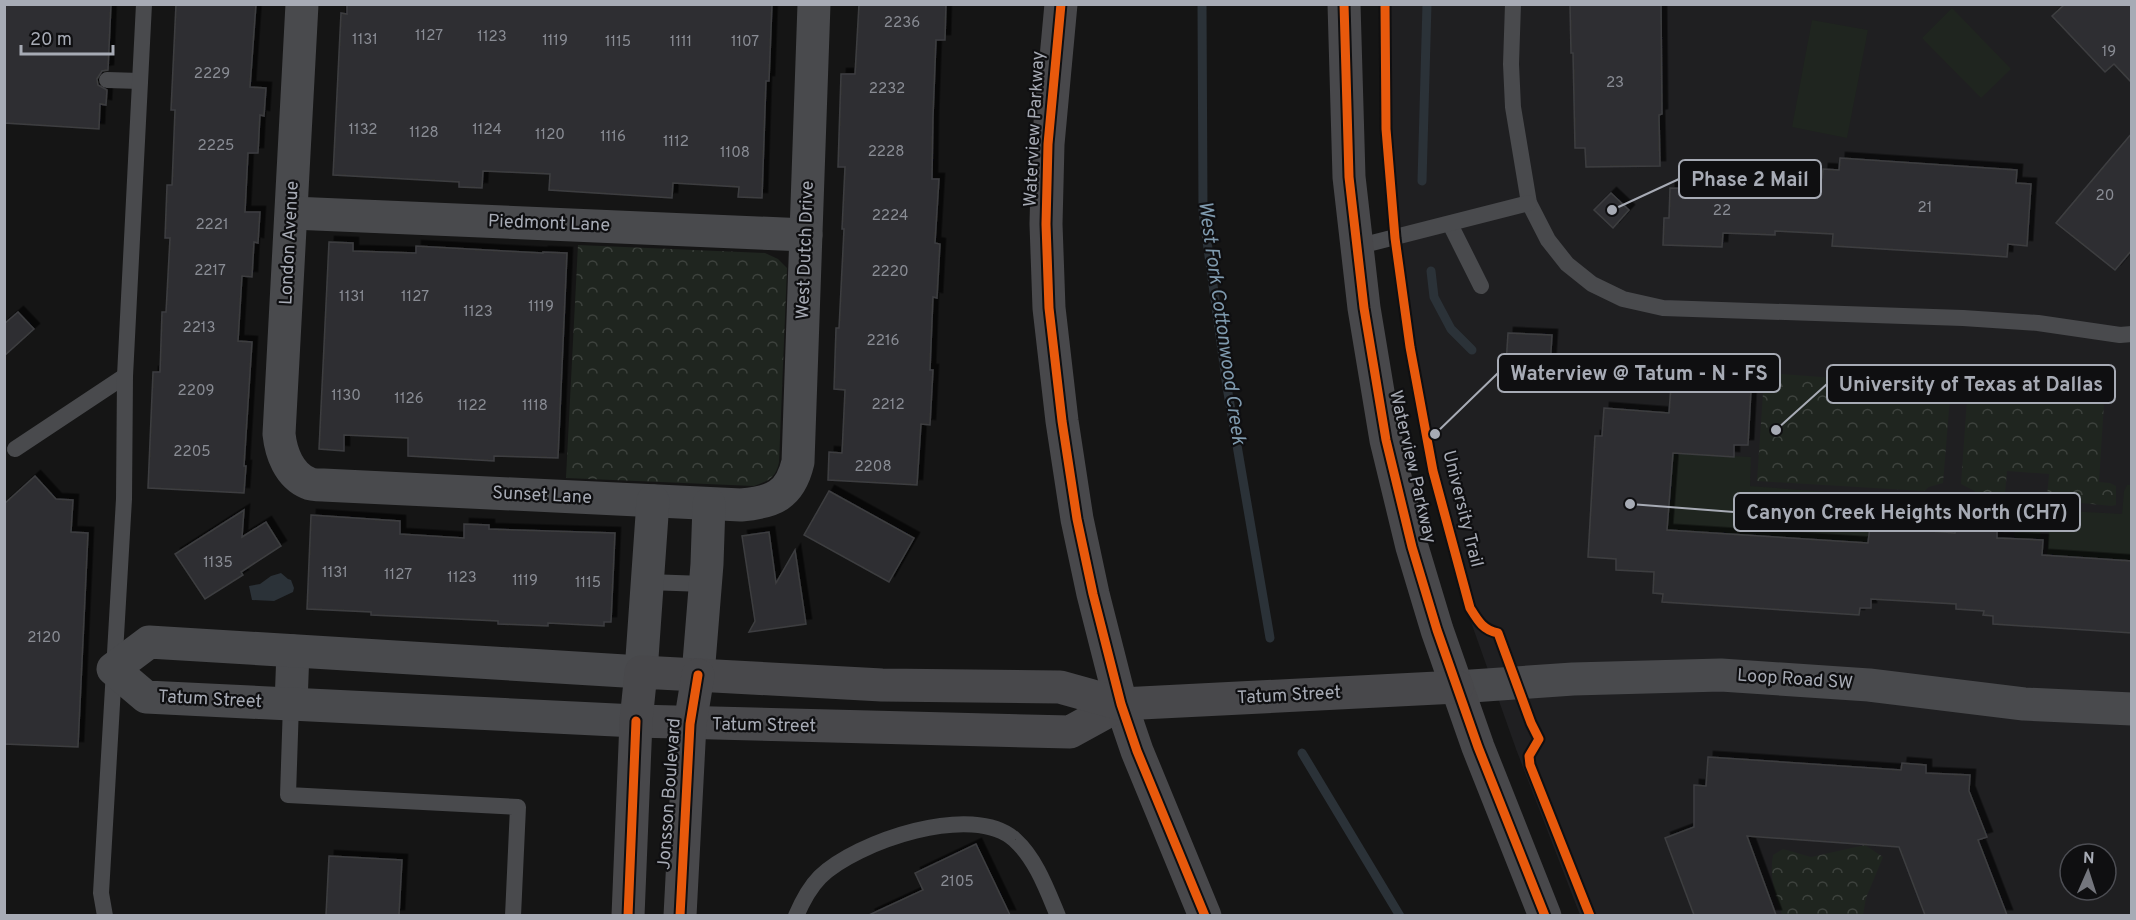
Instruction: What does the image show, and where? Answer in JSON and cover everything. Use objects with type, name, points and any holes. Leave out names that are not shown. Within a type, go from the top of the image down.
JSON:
[{"type":"main road","name":"Waterview Parkway","points":[[1060,4],[1048,144],[1046,224],[1049,308],[1062,421],[1077,519],[1121,704],[1137,751],[1205,915]]},
{"type":"main road","name":"Waterview Parkway","points":[[1344,4],[1349,177],[1356,247],[1386,440],[1412,547],[1437,630],[1478,747],[1545,915]]},
{"type":"main road","name":"Tatum Street","points":[[641,672],[882,685],[1060,687],[1121,704],[1457,687]]},
{"type":"main road","name":"Jonsson Boulevard","points":[[628,915],[636,721],[641,672]]},
{"type":"main road","name":"Jonsson Boulevard","points":[[680,915],[690,724],[698,675]]},
{"type":"main road","name":"Tatum Street","points":[[636,721],[1070,732],[1121,704]]},
{"type":"street","name":"London Avenue","points":[[299,476],[281,451],[279,434],[302,4]]},
{"type":"street","name":"West Dutch Drive","points":[[784,492],[793,480],[798,462],[814,4]]},
{"type":"street","name":"Piedmont Lane","points":[[292,213],[806,236]]},
{"type":"street","name":"Sunset Lane","points":[[299,476],[308,483],[323,485],[709,504],[755,504],[767,501],[784,492]]},
{"type":"street","name":"Jonsson Boulevard","points":[[641,672],[653,501]]},
{"type":"street","name":"Jonsson Boulevard","points":[[698,675],[709,504]]},
{"type":"street","name":"Tatum Street","points":[[636,721],[146,697],[113,669],[149,642],[641,672]]},
{"type":"street","points":[[291,704],[294,651]]},
{"type":"street","name":"Loop Road SW","points":[[1457,687],[1573,679],[1721,675],[1869,685],[2024,704],[2132,709]]},
{"type":"lane","points":[[105,915],[101,893],[124,499],[125,376],[144,4]]},
{"type":"lane","points":[[1513,4],[1511,64],[1513,107],[1528,203],[1548,240],[1567,264],[1592,284],[1623,299],[1663,308],[1963,318],[2038,323],[2132,334]]},
{"type":"lane","points":[[107,80],[140,81]]},
{"type":"lane","points":[[1356,247],[1528,203]]},
{"type":"lane","points":[[1450,224],[1481,286]]},
{"type":"lane","points":[[15,449],[125,376]]},
{"type":"lane","points":[[647,582],[705,584]]},
{"type":"lane","points":[[291,704],[288,795],[518,807],[513,915]]},
{"type":"lane","points":[[795,915],[804,897],[820,876],[857,851],[897,835],[926,828],[969,825],[992,826],[1014,839],[1029,857],[1045,884],[1058,915]]},
{"type":"shaded area","points":[[1381,5],[2131,5],[2131,915],[1580,915],[1516,749],[1465,605],[1430,473],[1411,387],[1396,288],[1382,125]]},
{"type":"shaded area","points":[[281,573],[291,580],[293,592],[274,601],[252,600],[249,586],[260,584],[271,576]]},
{"type":"green space","points":[[1952,8],[2011,69],[1981,98],[1922,38]]},
{"type":"green space","points":[[1812,20],[1868,30],[1847,138],[1792,127]]},
{"type":"green space","points":[[578,245],[765,253],[778,259],[787,268],[779,462],[771,478],[754,486],[566,478]]},
{"type":"green space","points":[[1769,373],[1943,386],[1950,398],[1943,483],[1924,491],[1757,481],[1764,378]]},
{"type":"green space","points":[[1975,388],[2100,397],[2104,403],[2099,482],[2116,486],[2116,505],[2050,500],[2047,497],[2049,474],[2007,471],[2005,494],[2000,498],[1980,496],[1961,484],[1967,399]]},
{"type":"green space","points":[[1667,453],[1751,457],[1750,486],[1917,499],[1907,521],[1934,523],[1934,531],[1870,526],[1868,543],[1667,530],[1671,485]]},
{"type":"green space","points":[[2127,485],[2131,485],[2131,561],[2047,556],[2051,510],[2122,514],[2124,491]]},
{"type":"green space","points":[[1987,504],[2038,508],[2042,515],[2040,540],[2014,539],[2015,521],[1991,519]]},
{"type":"green space","points":[[1865,845],[1883,857],[1866,898],[1863,915],[1782,915],[1772,878],[1773,855],[1783,849],[1811,857]]},
{"type":"building","points":[[4,4],[111,4],[108,70],[102,71],[97,79],[98,85],[107,90],[106,105],[100,104],[99,129],[4,123]]},
{"type":"building","points":[[176,4],[256,4],[250,87],[266,88],[264,116],[260,115],[258,153],[248,153],[245,212],[260,212],[258,243],[254,242],[252,277],[242,276],[238,341],[252,342],[244,493],[148,488],[153,372],[160,372],[162,312],[166,312],[170,238],[165,238],[167,185],[172,185],[175,110],[171,110]]},
{"type":"building","points":[[347,4],[772,4],[769,81],[766,81],[762,198],[738,197],[739,187],[673,183],[672,198],[549,190],[550,174],[483,171],[482,188],[459,187],[459,182],[333,175],[341,13],[347,14]]},
{"type":"building","points":[[859,4],[946,4],[945,40],[936,40],[933,117],[932,179],[939,179],[935,243],[940,244],[937,298],[933,297],[930,425],[921,424],[917,485],[828,480],[829,452],[842,453],[845,390],[834,389],[836,328],[839,328],[844,229],[842,229],[845,167],[838,167],[841,74],[855,74]]},
{"type":"building","points":[[1570,4],[1661,4],[1660,166],[1586,167],[1585,148],[1575,148]]},
{"type":"building","points":[[2065,4],[2132,4],[2132,83],[2114,64],[2105,72],[2052,16]]},
{"type":"building","points":[[2132,133],[2132,250],[2115,270],[2056,223]]},
{"type":"building","points":[[1840,158],[2017,170],[2016,183],[2031,184],[2027,246],[2008,244],[2007,257],[1832,246],[1833,234],[1775,231],[1775,235],[1723,233],[1722,247],[1663,245],[1664,218],[1669,218],[1670,188],[1733,190],[1733,176],[1822,178],[1823,169],[1839,170]]},
{"type":"building","points":[[1611,193],[1629,210],[1613,228],[1594,210]]},
{"type":"building","points":[[329,242],[353,243],[353,251],[416,253],[416,246],[567,253],[558,458],[494,456],[494,461],[408,456],[408,438],[344,435],[344,451],[319,449]]},
{"type":"building","points":[[18,312],[34,329],[4,356],[4,324]]},
{"type":"building","points":[[1508,333],[1552,335],[1550,367],[1506,364]]},
{"type":"building","points":[[1671,385],[1751,390],[1748,445],[1734,445],[1734,457],[1673,453],[1667,530],[1868,543],[1870,526],[1955,533],[1956,523],[1997,526],[1997,538],[2043,540],[2042,555],[2132,561],[2132,633],[1993,624],[1993,616],[1983,615],[1984,611],[1956,609],[1956,604],[1871,599],[1871,608],[1860,608],[1859,615],[1662,602],[1663,594],[1653,593],[1654,572],[1616,570],[1616,559],[1588,557],[1595,436],[1602,436],[1604,408],[1669,413]]},
{"type":"building","points":[[35,476],[56,499],[73,500],[71,532],[88,533],[78,747],[4,744],[4,504]]},
{"type":"building","points":[[829,491],[914,538],[889,582],[804,535]]},
{"type":"building","points":[[244,510],[242,537],[266,522],[281,546],[241,572],[243,575],[205,599],[175,554]]},
{"type":"building","points":[[311,515],[400,521],[400,534],[464,538],[464,524],[489,525],[489,529],[615,533],[611,622],[604,622],[604,626],[548,623],[548,626],[498,624],[498,621],[371,615],[371,612],[307,609]]},
{"type":"building","points":[[769,532],[776,583],[795,550],[806,624],[749,632],[755,621],[742,536]]},
{"type":"building","points":[[1708,757],[1901,770],[1902,763],[1926,765],[1926,773],[1970,775],[1969,791],[1987,837],[1978,840],[2007,915],[1925,915],[1899,847],[1747,836],[1776,915],[1694,915],[1665,838],[1694,827],[1694,785],[1706,786]]},
{"type":"building","points":[[976,844],[1010,915],[869,915],[923,890],[915,873]]},
{"type":"building","points":[[329,856],[402,860],[399,915],[326,915]]},
{"type":"waterway","name":"West Fork Cottonwood Creek","points":[[1202,4],[1203,212],[1227,387],[1270,638]]},
{"type":"waterway","points":[[1422,181],[1427,4]]},
{"type":"waterway","points":[[1431,271],[1434,297],[1451,329],[1472,350]]},
{"type":"waterway","name":"West Fork Cottonwood Creek","points":[[1302,753],[1400,916]]},
{"type":"cycle path","points":[[1061,4],[1048,144],[1046,224],[1049,308],[1062,421],[1077,519],[1121,704],[1137,751],[1205,916]]},
{"type":"cycle path","points":[[1344,4],[1349,177],[1364,308],[1386,440],[1412,547],[1437,630],[1478,747],[1545,916]]},
{"type":"cycle path","name":"University Trail","points":[[1385,4],[1386,129],[1395,238],[1410,347],[1433,471],[1470,608],[1478,621],[1498,633],[1539,739],[1529,756],[1530,765],[1590,916]]},
{"type":"cycle path","points":[[680,916],[690,724],[698,675]]},
{"type":"cycle path","points":[[628,916],[636,721]]},
{"type":"place","name":"Phase 2 Mail","points":[[1612,210]]},
{"type":"place","name":"University of Texas at Dallas","points":[[1776,430]]},
{"type":"place","name":"Waterview @ Tatum - N - FS","points":[[1435,434]]},
{"type":"place","name":"Canyon Creek Heights North (CH7)","points":[[1630,504]]}]
